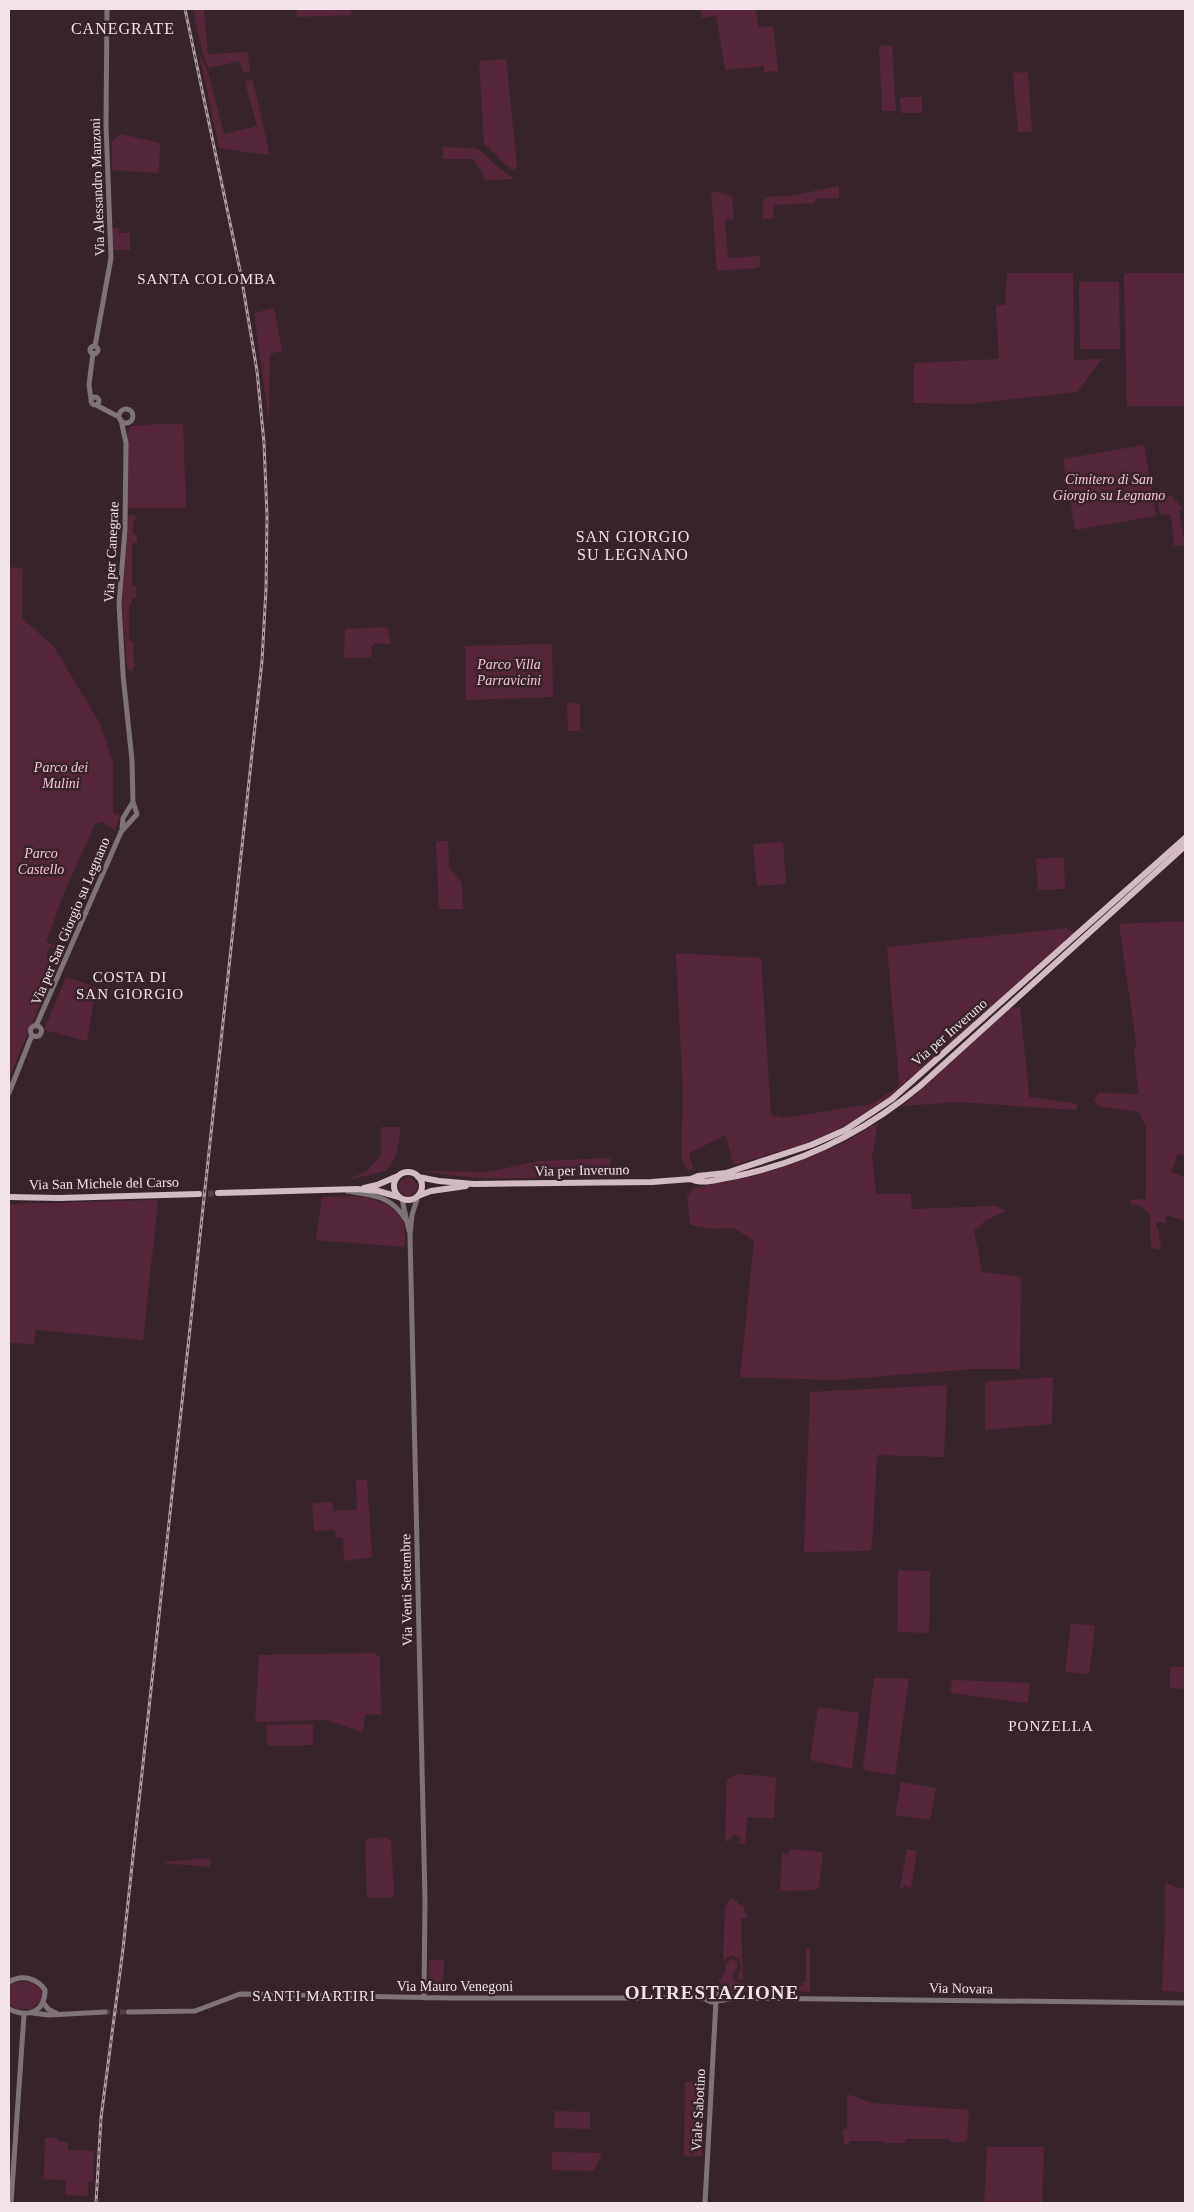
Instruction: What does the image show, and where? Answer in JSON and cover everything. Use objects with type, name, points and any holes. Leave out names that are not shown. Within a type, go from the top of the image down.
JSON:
[{"type":"main road","name":"Via per Inveruno","points":[[691,1179],[698,1176],[726,1173],[811,1145],[845,1130],[892,1099],[1185,838]]},
{"type":"main road","name":"Via per Inveruno","points":[[418,1177],[474,1184],[652,1182],[691,1179],[702,1181],[775,1167],[830,1145],[879,1117],[920,1086],[1185,846]]},
{"type":"main road","points":[[218,1193],[357,1189],[377,1185],[407,1172],[418,1177],[421,1186],[418,1196],[411,1200],[378,1191],[357,1189]]},
{"type":"main road","points":[[398,1176],[396,1183],[400,1198]]},
{"type":"main road","name":"Via per Inveruno","points":[[418,1196],[474,1184]]},
{"type":"main road","name":"Via San Michele del Carso","points":[[9,1197],[59,1198],[199,1194]]},
{"type":"street","name":"Via Alessandro Manzoni","points":[[107,9],[106,125],[111,258],[95,346],[98,351],[93,354],[89,384],[92,397],[98,399],[99,405],[120,419]]},
{"type":"street","points":[[126,408],[132,411],[133,417],[130,422],[126,423],[120,419],[121,410],[126,408]]},
{"type":"street","name":"Via Alessandro Manzoni","points":[[109,410],[121,410]]},
{"type":"street","name":"Via per Canegrate","points":[[120,419],[125,436],[125,530],[119,604],[132,760],[133,810]]},
{"type":"street","name":"Via per Canegrate","points":[[125,436],[130,422]]},
{"type":"street","points":[[126,821],[133,810]]},
{"type":"street","points":[[126,821],[136,816],[133,810]]},
{"type":"street","name":"Via per San Giorgio su Legnano","points":[[34,1036],[31,1030],[37,1026],[126,821]]},
{"type":"street","name":"Via per San Giorgio su Legnano","points":[[9,1093],[34,1036],[41,1033],[37,1026]]},
{"type":"street","points":[[339,1190],[389,1200],[398,1207],[406,1220]]},
{"type":"street","name":"Via Venti Settembre","points":[[418,1196],[412,1215],[410,1235],[424,1998]]},
{"type":"street","name":"Via Venti Settembre","points":[[400,1198],[410,1235]]},
{"type":"street","points":[[9,1982],[28,1978],[41,1984],[45,1990],[43,2002],[31,2013]]},
{"type":"street","name":"Via Novara","points":[[704,1990],[713,1986],[720,1992],[736,1998]]},
{"type":"street","points":[[689,1998],[704,1990]]},
{"type":"street","name":"Viale Sabotino","points":[[704,1990],[714,2018]]},
{"type":"street","name":"Viale Sabotino","points":[[705,2203],[714,2018],[720,1992]]},
{"type":"street","name":"Via Mauro Venegoni","points":[[128,2012],[194,2011],[240,1994],[424,1998],[689,1998]]},
{"type":"street","points":[[689,1998],[707,2000]]},
{"type":"street","name":"Via Novara","points":[[707,2000],[717,2001],[736,1998],[1185,2002]]},
{"type":"street","points":[[43,2002],[48,2009],[56,2013]]},
{"type":"street","points":[[9,2008],[24,2015],[31,2013],[105,2012]]},
{"type":"street","points":[[11,2203],[24,2015]]},
{"type":"green space","points":[[193,9],[204,9],[208,54],[247,52],[249,72],[243,72],[240,61],[208,68],[202,51]]},
{"type":"green space","points":[[296,9],[351,9],[351,15],[297,17]]},
{"type":"green space","points":[[700,9],[756,9],[758,27],[773,26],[778,71],[764,72],[764,66],[725,70],[716,15],[702,18]]},
{"type":"green space","points":[[892,45],[896,111],[882,111],[879,46]]},
{"type":"green space","points":[[199,52],[208,72],[224,134],[257,126],[245,82],[250,79],[253,81],[269,152],[267,155],[219,148]]},
{"type":"green space","points":[[506,59],[517,167],[513,170],[484,144],[479,61]]},
{"type":"green space","points":[[1028,72],[1032,132],[1018,132],[1013,73]]},
{"type":"green space","points":[[900,97],[922,97],[922,113],[901,113]]},
{"type":"green space","points":[[121,134],[160,143],[159,173],[112,170],[112,141]]},
{"type":"green space","points":[[443,147],[480,150],[495,165],[514,179],[484,180],[483,173],[473,159],[443,159]]},
{"type":"green space","points":[[839,186],[839,198],[815,199],[815,203],[773,205],[774,218],[763,219],[765,197],[790,196]]},
{"type":"green space","points":[[711,191],[732,196],[734,219],[725,220],[728,258],[760,256],[760,265],[757,268],[717,271]]},
{"type":"green space","points":[[113,228],[119,228],[119,233],[130,233],[130,250],[113,250]]},
{"type":"green space","points":[[1007,273],[1073,273],[1074,360],[1102,359],[1077,392],[968,404],[913,403],[914,363],[999,359],[996,305],[1005,305]]},
{"type":"green space","points":[[1124,273],[1185,273],[1185,406],[1127,406]]},
{"type":"green space","points":[[1079,282],[1119,282],[1120,349],[1080,349]]},
{"type":"green space","points":[[274,308],[282,351],[270,354],[269,423],[254,313]]},
{"type":"green space","points":[[183,424],[186,508],[128,508],[127,435],[131,426]]},
{"type":"green space","name":"Cimitero di San Giorgio su Legnano","points":[[1144,445],[1156,516],[1075,530],[1063,459]]},
{"type":"green space","points":[[1170,495],[1182,507],[1179,512],[1185,545],[1174,546],[1171,515],[1160,514],[1157,501]]},
{"type":"green space","points":[[129,515],[135,515],[133,534],[137,535],[137,543],[132,543],[132,586],[136,586],[136,598],[132,598],[132,604],[129,605],[129,641],[133,642],[134,665],[136,665],[132,672],[127,667],[122,605]]},
{"type":"green space","name":"Parco dei Mulini","points":[[9,567],[23,568],[22,618],[54,647],[99,722],[113,762],[113,813],[120,815],[115,830],[103,822],[95,824],[66,888],[46,942],[62,949],[50,947],[46,956],[58,962],[9,1078]]},
{"type":"green space","points":[[387,627],[391,644],[375,643],[371,647],[372,657],[346,658],[344,655],[345,629]]},
{"type":"green space","name":"Parco Villa Parravicini","points":[[552,644],[553,697],[466,700],[465,646]]},
{"type":"green space","points":[[567,702],[580,704],[580,731],[568,731]]},
{"type":"green space","points":[[436,841],[448,841],[449,867],[462,883],[463,909],[439,909]]},
{"type":"green space","points":[[783,842],[786,884],[757,886],[753,844]]},
{"type":"green space","points":[[1064,857],[1065,889],[1038,890],[1036,859]]},
{"type":"green space","points":[[1185,921],[1185,1156],[1178,1153],[1171,1172],[1185,1177],[1185,1221],[1166,1215],[1165,1223],[1157,1222],[1156,1227],[1159,1231],[1161,1242],[1160,1250],[1151,1248],[1150,1214],[1141,1206],[1131,1204],[1131,1200],[1146,1199],[1146,1127],[1139,1112],[1098,1106],[1094,1101],[1098,1093],[1138,1094],[1134,1048],[1137,1049],[1119,924]]},
{"type":"green space","points":[[1067,928],[1074,933],[890,1096],[843,1127],[802,1145],[733,1165],[726,1135],[689,1153],[693,1169],[687,1170],[681,1157],[683,1095],[676,953],[761,958],[771,1115],[783,1118],[872,1104],[898,1087],[899,1080],[887,947]]},
{"type":"green space","points":[[66,977],[96,987],[87,1041],[44,1030]]},
{"type":"green space","points":[[1020,1007],[1029,1097],[1077,1104],[1076,1110],[958,1102],[903,1106],[1011,1008]]},
{"type":"green space","points":[[878,1123],[872,1155],[876,1194],[911,1194],[912,1209],[995,1206],[1007,1211],[986,1220],[974,1231],[982,1272],[1021,1277],[1020,1369],[973,1369],[835,1380],[740,1377],[754,1241],[734,1228],[711,1229],[690,1225],[687,1196],[694,1188],[754,1176],[792,1164],[839,1145]]},
{"type":"green space","points":[[381,1127],[400,1127],[397,1150],[390,1167],[386,1171],[343,1181],[366,1172],[381,1155]]},
{"type":"green space","points":[[610,1158],[610,1175],[495,1178],[449,1175],[426,1171],[487,1172],[539,1161]]},
{"type":"green space","points":[[408,1178],[414,1181],[417,1187],[414,1193],[408,1196],[402,1193],[399,1187],[402,1181]]},
{"type":"green space","points":[[357,1196],[387,1205],[400,1216],[404,1225],[404,1247],[316,1240],[322,1197]]},
{"type":"green space","points":[[158,1200],[143,1340],[36,1330],[34,1345],[9,1342],[9,1204]]},
{"type":"green space","points":[[1053,1377],[1052,1424],[985,1430],[985,1382]]},
{"type":"green space","points":[[947,1385],[944,1457],[877,1455],[872,1545],[870,1551],[804,1552],[810,1392]]},
{"type":"green space","points":[[356,1480],[367,1480],[372,1557],[344,1561],[343,1538],[336,1538],[335,1530],[314,1531],[312,1503],[333,1502],[333,1511],[357,1510]]},
{"type":"green space","points":[[898,1570],[930,1571],[929,1633],[897,1632]]},
{"type":"green space","points":[[1071,1623],[1095,1626],[1089,1674],[1065,1672]]},
{"type":"green space","points":[[374,1653],[380,1657],[381,1715],[367,1714],[364,1717],[362,1732],[327,1720],[255,1722],[259,1655]]},
{"type":"green space","points":[[1170,1667],[1185,1667],[1185,1689],[1170,1688]]},
{"type":"green space","points":[[874,1678],[909,1679],[895,1775],[865,1770],[863,1767]]},
{"type":"green space","points":[[952,1680],[1030,1683],[1028,1703],[950,1693]]},
{"type":"green space","points":[[818,1707],[859,1713],[852,1769],[810,1760]]},
{"type":"green space","points":[[313,1724],[313,1745],[267,1746],[267,1725]]},
{"type":"green space","points":[[737,1774],[776,1777],[774,1818],[747,1817],[745,1844],[738,1843],[741,1838],[734,1835],[728,1841],[725,1841],[727,1779]]},
{"type":"green space","points":[[901,1782],[936,1788],[930,1820],[895,1815]]},
{"type":"green space","points":[[388,1837],[388,1840],[391,1840],[394,1897],[369,1898],[367,1896],[365,1842],[368,1839]]},
{"type":"green space","points":[[792,1849],[823,1852],[819,1887],[815,1890],[780,1891],[782,1853],[787,1855]]},
{"type":"green space","points":[[907,1849],[917,1851],[911,1888],[904,1885],[903,1888],[900,1888]]},
{"type":"green space","points":[[210,1858],[210,1867],[163,1863],[163,1862]]},
{"type":"green space","points":[[1165,1883],[1182,1889],[1185,1884],[1185,1992],[1162,1991]]},
{"type":"green space","points":[[731,1898],[737,1901],[740,1906],[743,1904],[747,1918],[741,1918],[743,1980],[737,1978],[741,1968],[739,1959],[731,1955],[723,1961],[725,1907]]},
{"type":"green space","points":[[806,1948],[810,1948],[810,1993],[781,1987],[779,1983],[784,1983],[785,1986],[803,1986],[803,1982],[806,1982]]},
{"type":"green space","points":[[731,1959],[737,1962],[737,1968],[732,1975],[735,1982],[747,1984],[748,1987],[768,1988],[752,1992],[726,1992],[719,1982],[725,1972],[726,1963]]},
{"type":"green space","points":[[429,1960],[444,1960],[443,1990],[428,1990]]},
{"type":"green space","points":[[14,1982],[32,1982],[41,1990],[42,2000],[32,2009],[16,2009],[9,2003],[9,1987]]},
{"type":"green space","points":[[706,2080],[702,2156],[684,2156],[685,2082]]},
{"type":"green space","points":[[847,2094],[872,2103],[969,2110],[967,2140],[965,2142],[950,2142],[949,2139],[906,2139],[905,2143],[849,2141],[849,2144],[844,2145],[843,2129],[847,2129]]},
{"type":"green space","points":[[555,2111],[590,2112],[590,2129],[554,2128]]},
{"type":"green space","points":[[45,2138],[57,2138],[57,2141],[68,2142],[68,2150],[94,2151],[93,2182],[88,2182],[88,2196],[65,2195],[66,2180],[44,2179]]},
{"type":"green space","points":[[987,2147],[1044,2147],[1042,2203],[984,2203]]},
{"type":"green space","points":[[552,2152],[602,2153],[594,2171],[552,2170]]},
{"type":"tunnel","points":[[199,1194],[218,1193]]},
{"type":"tunnel","points":[[105,2012],[128,2012]]},
{"type":"railway","points":[[96,2203],[101,2118],[123,1949],[262,661],[266,589],[267,516],[264,443],[257,371],[241,275],[185,9]]},
{"type":"district","name":"CANEGRATE","points":[[123,28]]},
{"type":"district","name":"SANTA COLOMBA","points":[[207,279]]},
{"type":"district","name":"SAN GIORGIO SU LEGNANO","points":[[633,545]]},
{"type":"district","name":"COSTA DI SAN GIORGIO","points":[[130,986]]},
{"type":"district","name":"PONZELLA","points":[[1051,1726]]},
{"type":"district","name":"OLTRESTAZIONE","points":[[712,1992]]},
{"type":"district","name":"SANTI MARTIRI","points":[[314,1996]]},
{"type":"park label","name":"Parco Castello","points":[[41,862]]}]
